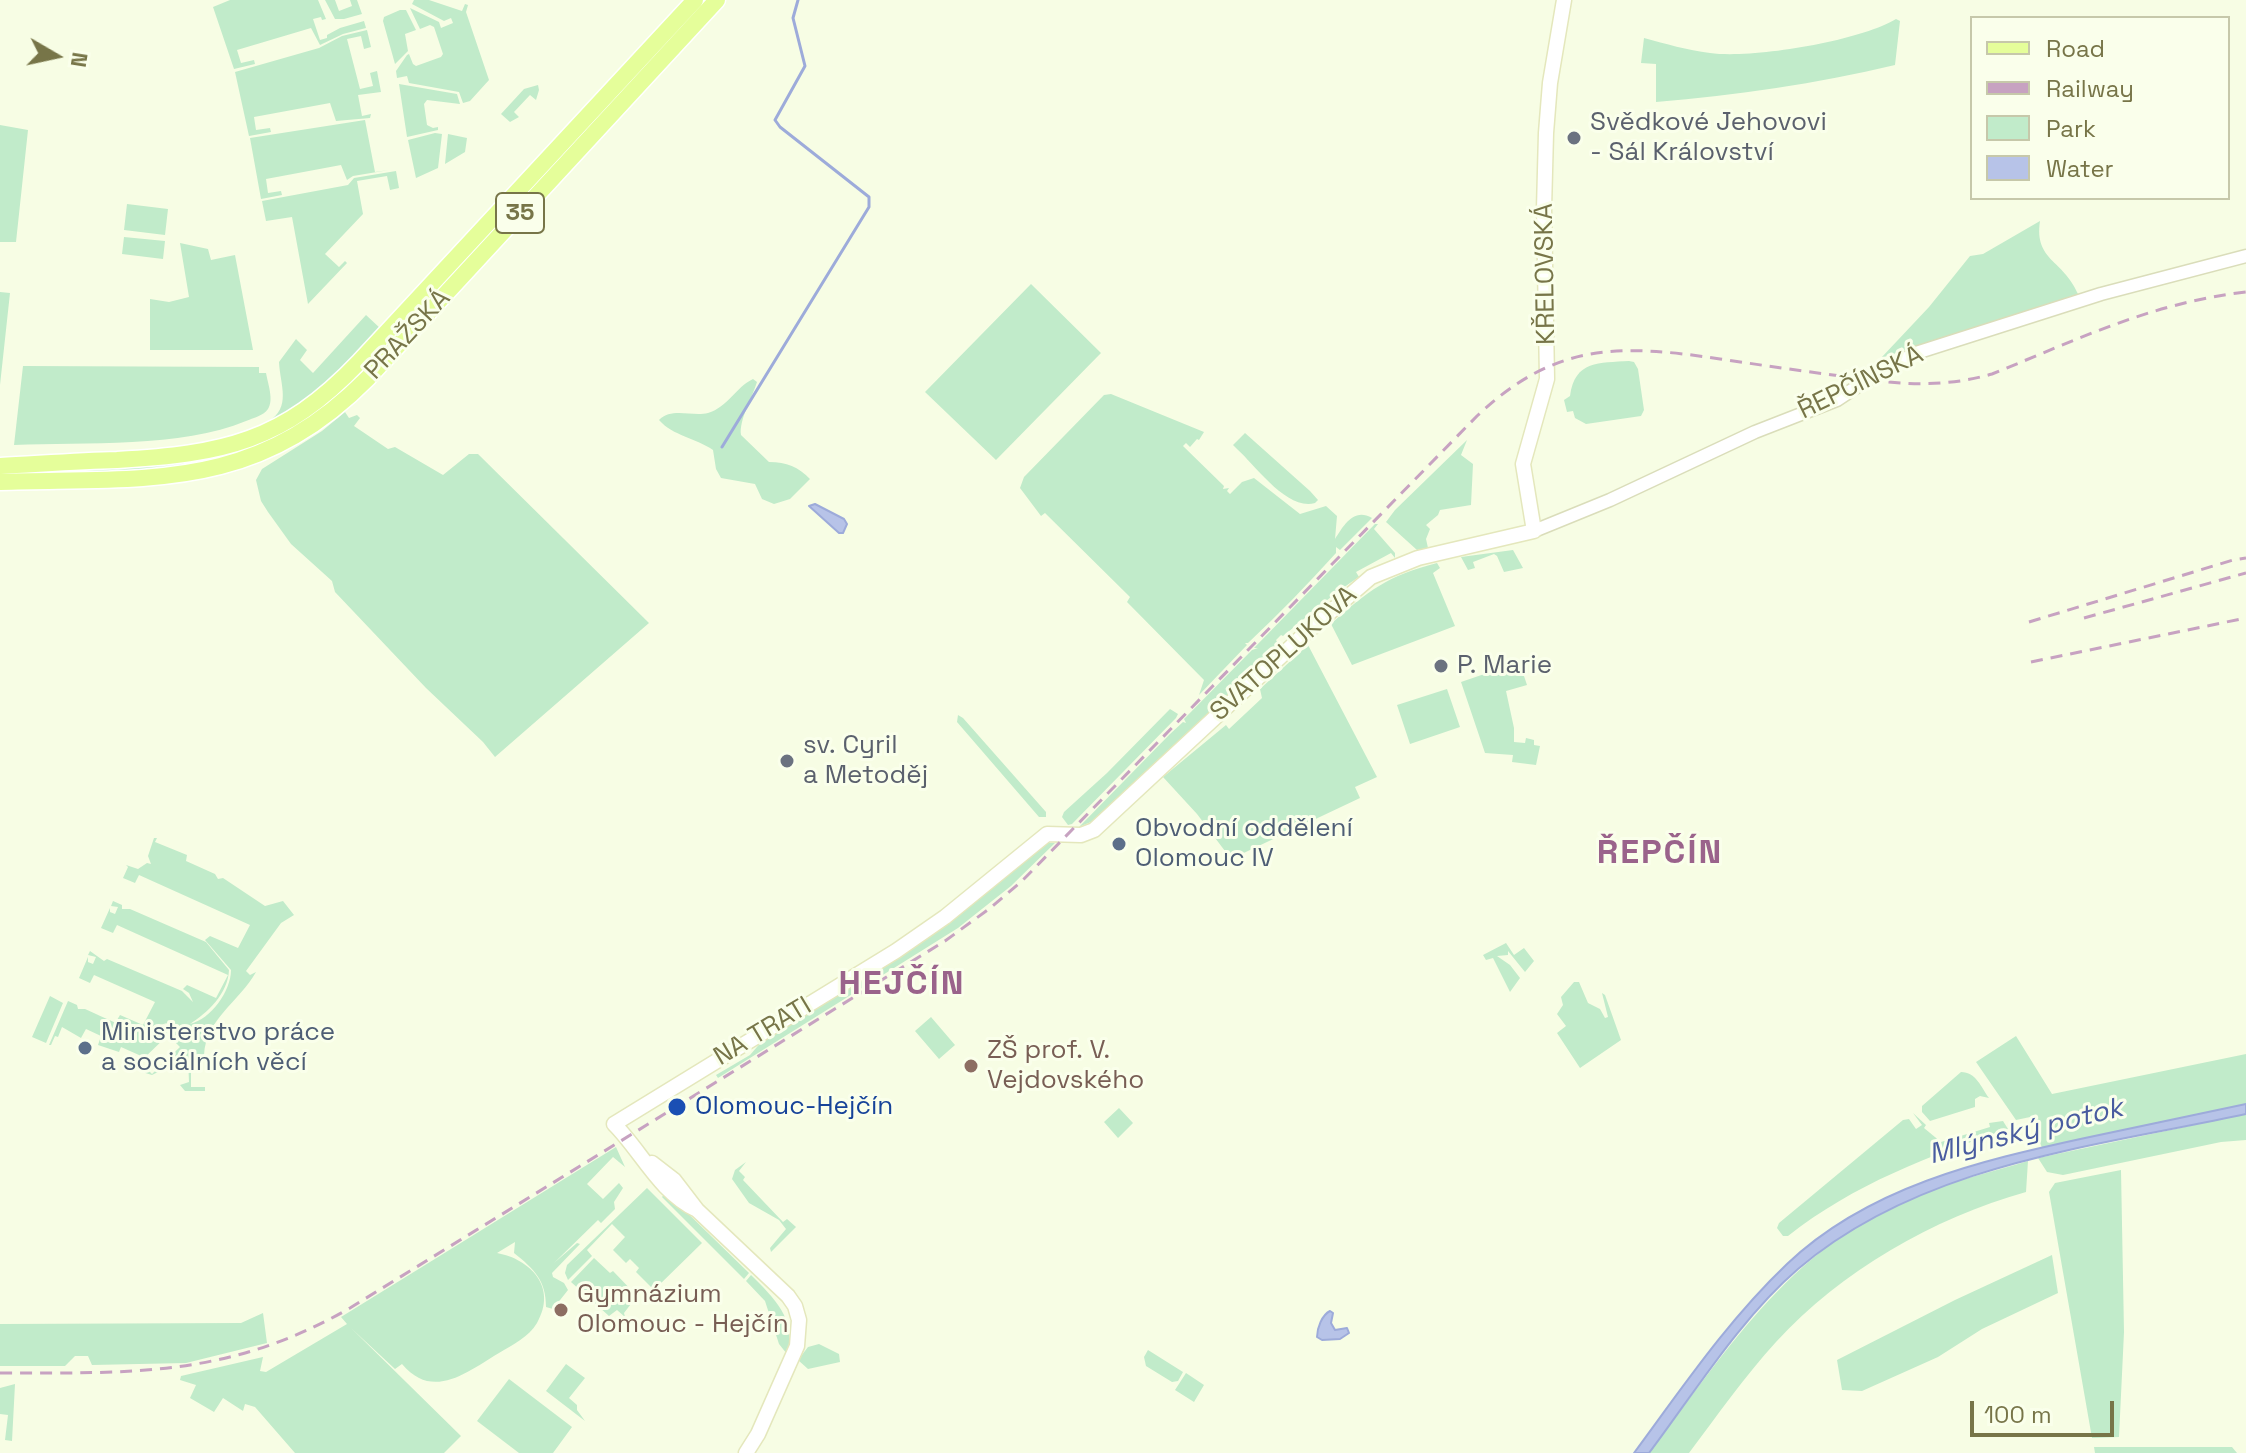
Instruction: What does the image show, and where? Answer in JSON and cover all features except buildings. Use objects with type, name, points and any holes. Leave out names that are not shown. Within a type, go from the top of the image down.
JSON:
[{"type":"main road","name":"PRAŽSKÁ","points":[[0,466],[146,459],[201,453],[258,436],[304,411],[359,362],[695,0]]},
{"type":"main road","name":"PRAŽSKÁ","points":[[0,482],[195,473],[263,453],[312,426],[337,408],[368,378],[717,0]]},
{"type":"main road","name":"KŘELOVSKÁ","points":[[1534,531],[1523,467],[1547,379],[1545,161],[1549,95],[1563,7]]},
{"type":"main road","name":"SVATOPLUKOVA","points":[[1067,834],[1087,833],[1098,827],[1238,695],[1371,577],[1418,558],[1534,531]]},
{"type":"main road","name":"NA TRATI","points":[[778,1385],[796,1349],[799,1326],[795,1306],[697,1210],[674,1180],[645,1159],[614,1124],[914,939],[1047,834],[1067,834]]},
{"type":"main road","points":[[737,1453],[765,1401],[778,1385]]},
{"type":"main road","points":[[746,1453],[758,1434],[778,1385]]},
{"type":"street","name":"ŘEPČÍNSKÁ","points":[[1534,531],[1610,500],[1755,432],[1837,400],[1882,370],[1916,353],[2101,294],[2246,256]]},
{"type":"green space","points":[[230,0],[318,0],[326,19],[313,19],[320,40],[340,28],[364,21],[366,28],[320,45],[311,28],[237,50],[241,63],[254,60],[255,64],[234,69],[213,7]]},
{"type":"green space","points":[[325,0],[335,0],[339,11],[352,6],[350,0],[357,0],[362,14],[335,19]]},
{"type":"green space","points":[[414,0],[429,0],[462,11],[465,4],[468,5],[466,12],[489,80],[470,101],[463,103],[459,92],[409,83],[407,76],[397,78],[396,71],[407,55],[416,66],[443,54],[434,27],[430,25],[420,29],[410,8],[439,22],[441,28],[453,23],[451,18],[444,21],[412,4]]},
{"type":"green space","points":[[406,10],[416,30],[405,34],[408,51],[395,64],[383,21],[384,17]]},
{"type":"green space","points":[[1896,19],[1900,21],[1895,65],[1806,83],[1656,102],[1656,64],[1641,63],[1644,38],[1710,53],[1752,53],[1832,41]]},
{"type":"green space","points":[[367,30],[371,47],[364,49],[361,36],[347,39],[360,89],[373,86],[370,73],[377,71],[381,92],[358,95],[362,116],[371,114],[370,118],[336,121],[330,103],[254,117],[256,130],[270,128],[271,132],[249,136],[235,72],[319,48],[342,36]]},
{"type":"green space","points":[[399,84],[457,94],[460,104],[427,100],[424,104],[427,125],[438,127],[438,130],[407,137]]},
{"type":"green space","points":[[538,85],[536,100],[530,95],[514,112],[519,117],[510,122],[501,114],[524,89]]},
{"type":"green space","points":[[365,120],[375,172],[389,170],[353,176],[347,180],[341,165],[266,179],[268,193],[281,191],[282,195],[261,199],[250,138]]},
{"type":"green space","points":[[0,125],[28,130],[16,242],[0,242]]},
{"type":"green space","points":[[442,134],[438,168],[416,178],[408,140]]},
{"type":"green space","points":[[448,134],[467,138],[465,152],[445,164]]},
{"type":"green space","points":[[396,171],[399,188],[390,190],[387,176],[357,181],[363,214],[325,254],[339,267],[345,261],[347,263],[308,304],[292,217],[266,221],[262,201],[348,185],[354,178]]},
{"type":"green space","points":[[127,204],[168,209],[165,235],[124,230]]},
{"type":"green space","points":[[2040,221],[2039,234],[2045,252],[2065,273],[2078,294],[1881,358],[1929,307],[1970,256],[1983,254]]},
{"type":"green space","points":[[124,237],[165,241],[163,259],[122,254]]},
{"type":"green space","points":[[180,243],[208,249],[211,260],[235,255],[253,350],[150,350],[150,299],[169,302],[189,297]]},
{"type":"green space","points":[[1031,284],[1101,353],[996,460],[925,392]]},
{"type":"green space","points":[[0,292],[10,293],[0,385]]},
{"type":"green space","points":[[366,315],[381,329],[315,393],[268,422],[280,410],[282,402],[279,362],[296,339],[307,350],[300,360],[313,373]]},
{"type":"green space","points":[[1634,362],[1638,369],[1644,410],[1641,416],[1586,424],[1575,418],[1573,411],[1567,412],[1564,400],[1570,396],[1577,376],[1583,370],[1598,363]]},
{"type":"green space","points":[[23,366],[259,367],[259,373],[266,373],[270,401],[268,409],[258,416],[192,436],[132,442],[14,445]]},
{"type":"green space","points":[[753,379],[757,382],[744,416],[741,435],[769,462],[792,466],[810,479],[790,499],[774,504],[762,499],[755,484],[721,478],[713,450],[671,430],[659,420],[670,414],[702,414],[715,410]]},
{"type":"green space","points":[[1111,394],[1204,432],[1190,447],[1186,443],[1183,446],[1224,486],[1223,489],[1229,488],[1227,491],[1230,494],[1242,482],[1254,478],[1300,514],[1326,506],[1337,516],[1335,539],[1354,517],[1365,515],[1372,518],[1340,550],[1336,547],[1336,553],[1325,565],[1245,643],[1247,645],[1199,695],[1204,680],[1127,602],[1130,597],[1045,513],[1041,516],[1020,488],[1024,477],[1104,395]]},
{"type":"green space","points":[[345,412],[349,418],[357,415],[360,418],[354,426],[388,449],[395,447],[443,475],[469,454],[478,454],[649,623],[495,757],[335,592],[332,581],[291,544],[261,501],[256,480],[262,469],[322,431]]},
{"type":"green space","points":[[1245,433],[1318,500],[1304,504],[1283,494],[1273,485],[1233,445]]},
{"type":"green space","points":[[1467,440],[1461,455],[1473,464],[1471,505],[1440,510],[1426,525],[1430,529],[1426,539],[1428,548],[1417,550],[1386,522]]},
{"type":"green space","points":[[210,458],[212,463],[167,471],[0,476],[0,473],[62,471]]},
{"type":"green space","points":[[1378,524],[1374,529],[1395,553],[1395,558],[1391,553],[1356,572],[1359,577],[1281,635],[1276,640],[1279,645],[1270,658],[1098,819],[1079,827],[1170,734],[1183,722],[1186,723],[1184,719],[1252,650],[1258,648],[1254,648]]},
{"type":"green space","points":[[1513,550],[1523,568],[1504,572],[1494,554],[1473,562],[1475,568],[1468,570],[1461,557]]},
{"type":"green space","points":[[1437,563],[1440,568],[1433,573],[1455,626],[1352,665],[1331,624],[1392,579]]},
{"type":"green space","points":[[1308,645],[1377,777],[1355,787],[1360,798],[1231,859],[1197,814],[1163,777],[1226,725],[1229,729],[1262,698],[1260,689]]},
{"type":"green space","points":[[1521,667],[1527,685],[1506,691],[1514,742],[1525,743],[1526,738],[1540,746],[1536,765],[1512,762],[1513,755],[1485,753],[1461,682],[1502,668],[1503,671]]},
{"type":"green space","points":[[1447,689],[1460,727],[1410,744],[1397,705]]},
{"type":"green space","points":[[1170,709],[1178,714],[1176,718],[1068,825],[1062,817],[1064,812]]},
{"type":"green space","points":[[958,715],[1046,812],[1046,817],[1039,817],[957,722]]},
{"type":"green space","points":[[154,838],[157,838],[155,842],[187,855],[186,861],[215,874],[218,879],[223,878],[265,906],[283,901],[294,915],[281,923],[246,971],[250,975],[256,972],[217,1021],[206,1042],[204,1055],[191,1055],[191,1087],[205,1087],[205,1091],[185,1091],[180,1085],[189,1082],[188,1058],[170,1057],[168,1067],[152,1075],[139,1071],[139,1055],[121,1047],[119,1052],[98,1045],[101,1036],[86,1029],[81,1038],[62,1027],[58,1037],[55,1036],[49,1045],[68,1001],[77,1005],[78,1009],[137,1029],[148,1029],[135,1028],[117,1020],[120,1015],[143,1025],[155,1002],[94,975],[90,983],[79,978],[88,957],[88,962],[93,964],[96,957],[88,955],[90,951],[104,961],[107,959],[182,991],[193,1002],[183,989],[187,985],[216,998],[228,975],[117,925],[113,933],[101,928],[110,908],[110,912],[115,914],[118,907],[111,906],[113,901],[122,905],[122,909],[130,909],[206,942],[229,970],[228,979],[221,995],[190,1024],[212,1010],[224,995],[230,978],[231,970],[205,940],[210,936],[238,948],[250,925],[139,875],[135,883],[123,878],[126,865],[138,869],[151,864],[148,856]],"holes":[[[168,1035],[180,1047],[152,1074],[140,1062]]]},
{"type":"green space","points":[[1044,843],[1055,843],[1011,886],[958,928],[718,1078],[716,1075],[750,1055],[763,1040]]},
{"type":"green space","points":[[1506,943],[1514,955],[1524,948],[1534,961],[1525,972],[1508,951],[1508,955],[1497,956],[1510,965],[1520,978],[1510,992],[1493,958],[1486,960],[1483,955]]},
{"type":"green space","points":[[1574,982],[1579,982],[1588,1003],[1600,1009],[1605,1018],[1608,1017],[1602,993],[1605,995],[1621,1040],[1580,1068],[1557,1033],[1566,1026],[1557,1014],[1563,1005],[1561,997]]},
{"type":"green space","points":[[50,996],[63,1003],[46,1043],[32,1037]]},
{"type":"green space","points":[[931,1017],[955,1045],[939,1059],[915,1031]]},
{"type":"green space","points":[[2016,1036],[2052,1094],[2246,1054],[2246,1104],[2042,1148],[2034,1125],[2035,1116],[2016,1120],[1976,1062]]},
{"type":"green space","points":[[1961,1072],[1974,1077],[1989,1098],[1980,1096],[1975,1099],[1975,1107],[1930,1121],[1922,1112],[1922,1106]]},
{"type":"green space","points":[[1119,1108],[1133,1123],[1118,1138],[1104,1122]]},
{"type":"green space","points":[[1913,1113],[1926,1125],[1924,1128],[1941,1142],[1990,1127],[1989,1123],[2003,1121],[2008,1129],[1893,1173],[1839,1201],[1788,1236],[1783,1236],[1777,1228],[1779,1223],[1903,1120],[1909,1119],[1916,1129],[1922,1125]]},
{"type":"green space","points":[[2246,1114],[2246,1140],[2221,1142],[2063,1175],[2047,1172],[2038,1158]]},
{"type":"green space","points":[[616,1147],[625,1167],[613,1157],[587,1184],[603,1199],[619,1183],[623,1188],[614,1202],[615,1209],[601,1223],[598,1220],[554,1263],[577,1243],[580,1244],[552,1273],[568,1290],[553,1309],[546,1307],[544,1289],[538,1276],[527,1264],[514,1253],[515,1242],[497,1253],[530,1268],[542,1287],[543,1310],[534,1328],[520,1340],[462,1375],[438,1382],[414,1375],[402,1364],[395,1369],[351,1328],[461,1436],[444,1453],[295,1453],[255,1407],[245,1404],[243,1411],[223,1398],[214,1412],[190,1398],[196,1385],[180,1380],[181,1376],[263,1357],[260,1371],[266,1372],[347,1324],[341,1317]]},
{"type":"green space","points":[[2028,1161],[2026,1192],[1957,1216],[1923,1232],[1890,1250],[1829,1292],[1764,1355],[1689,1453],[1649,1453],[1738,1336],[1770,1300],[1803,1267],[1841,1237],[1882,1211],[1929,1190]]},
{"type":"green space","points":[[746,1162],[739,1171],[745,1177],[743,1180],[783,1222],[787,1219],[796,1227],[771,1252],[770,1248],[786,1229],[779,1220],[749,1203],[732,1179],[735,1170]]},
{"type":"green space","points":[[2121,1170],[2124,1332],[2119,1437],[2092,1438],[2049,1192],[2055,1183]]},
{"type":"green space","points":[[647,1188],[702,1243],[654,1290],[636,1272],[639,1268],[630,1259],[626,1263],[613,1250],[625,1237],[612,1224],[587,1250],[592,1256],[568,1280],[565,1273],[567,1265]]},
{"type":"green space","points":[[666,1192],[749,1273],[744,1279],[662,1197]]},
{"type":"green space","points":[[2052,1255],[2058,1293],[1982,1329],[1938,1357],[1862,1391],[1842,1390],[1837,1360]]},
{"type":"green space","points":[[594,1258],[610,1273],[613,1271],[637,1296],[624,1313],[625,1317],[617,1310],[609,1316],[571,1282]]},
{"type":"green space","points":[[751,1275],[775,1301],[786,1320],[789,1330],[787,1354],[779,1344],[765,1301],[746,1281]]},
{"type":"green space","points":[[263,1313],[267,1343],[186,1363],[92,1365],[88,1356],[75,1356],[65,1366],[0,1366],[0,1324],[241,1323]]},
{"type":"green space","points":[[819,1344],[839,1354],[840,1362],[808,1369],[798,1360],[808,1347]]},
{"type":"green space","points":[[1148,1350],[1183,1372],[1178,1381],[1172,1382],[1146,1366],[1144,1357]]},
{"type":"green space","points":[[566,1364],[585,1378],[569,1398],[577,1405],[585,1421],[546,1391]]},
{"type":"green space","points":[[1186,1373],[1204,1385],[1194,1402],[1175,1390]]},
{"type":"green space","points":[[509,1379],[572,1427],[553,1453],[519,1453],[477,1421]]},
{"type":"green space","points":[[15,1384],[12,1441],[5,1440],[8,1415],[0,1414],[0,1388]]},
{"type":"green space","points":[[2094,1447],[2232,1447],[2237,1453],[2095,1453]]},
{"type":"water","points":[[815,504],[844,519],[847,524],[843,533],[839,533],[809,506]]},
{"type":"water","points":[[2246,1104],[2246,1114],[2011,1164],[1898,1205],[1846,1234],[1798,1269],[1777,1289],[1737,1333],[1649,1453],[1634,1453],[1706,1355],[1765,1286],[1819,1237],[1853,1215],[1889,1196],[1965,1168],[2045,1147]]},
{"type":"water","points":[[1330,1311],[1335,1330],[1347,1328],[1349,1333],[1340,1339],[1322,1340],[1317,1337],[1318,1330],[1322,1319]]},
{"type":"waterway","points":[[722,447],[869,207],[869,197],[775,120],[805,66],[793,18],[798,0]]},
{"type":"railway","points":[[0,1373],[94,1373],[180,1366],[222,1359],[306,1331],[350,1308],[945,941],[1022,881],[1477,416],[1534,374],[1562,361],[1590,354],[1651,351],[1879,381],[1916,384],[1954,382],[1992,374],[2147,314],[2211,297],[2246,292]]},
{"type":"railway","points":[[2029,622],[2246,558]]},
{"type":"railway","points":[[2084,618],[2246,573]]},
{"type":"railway","points":[[2031,662],[2246,618]]},
{"type":"place","name":"Svědkové Jehovovi - Sál Království","points":[[1574,138]]},
{"type":"place","name":"P. Marie","points":[[1441,666]]},
{"type":"place","name":"sv. Cyril a Metoděj","points":[[787,761]]},
{"type":"place","name":"Obvodní oddělení Olomouc IV","points":[[1119,844]]},
{"type":"place","name":"Ministerstvo práce a sociálních věcí","points":[[85,1048]]},
{"type":"place","name":"ZŠ prof. V. Vejdovského","points":[[971,1066]]},
{"type":"place","name":"Olomouc-Hejčín","points":[[677,1107]]},
{"type":"place","name":"Gymnázium Olomouc - Hejčín","points":[[561,1310]]},
{"type":"district","name":"ŘEPČÍN","points":[[1660,854]]},
{"type":"district","name":"HEJČÍN","points":[[902,985]]},
{"type":"water label","name":"Mlýnský potok","points":[[2026,1132]]}]
